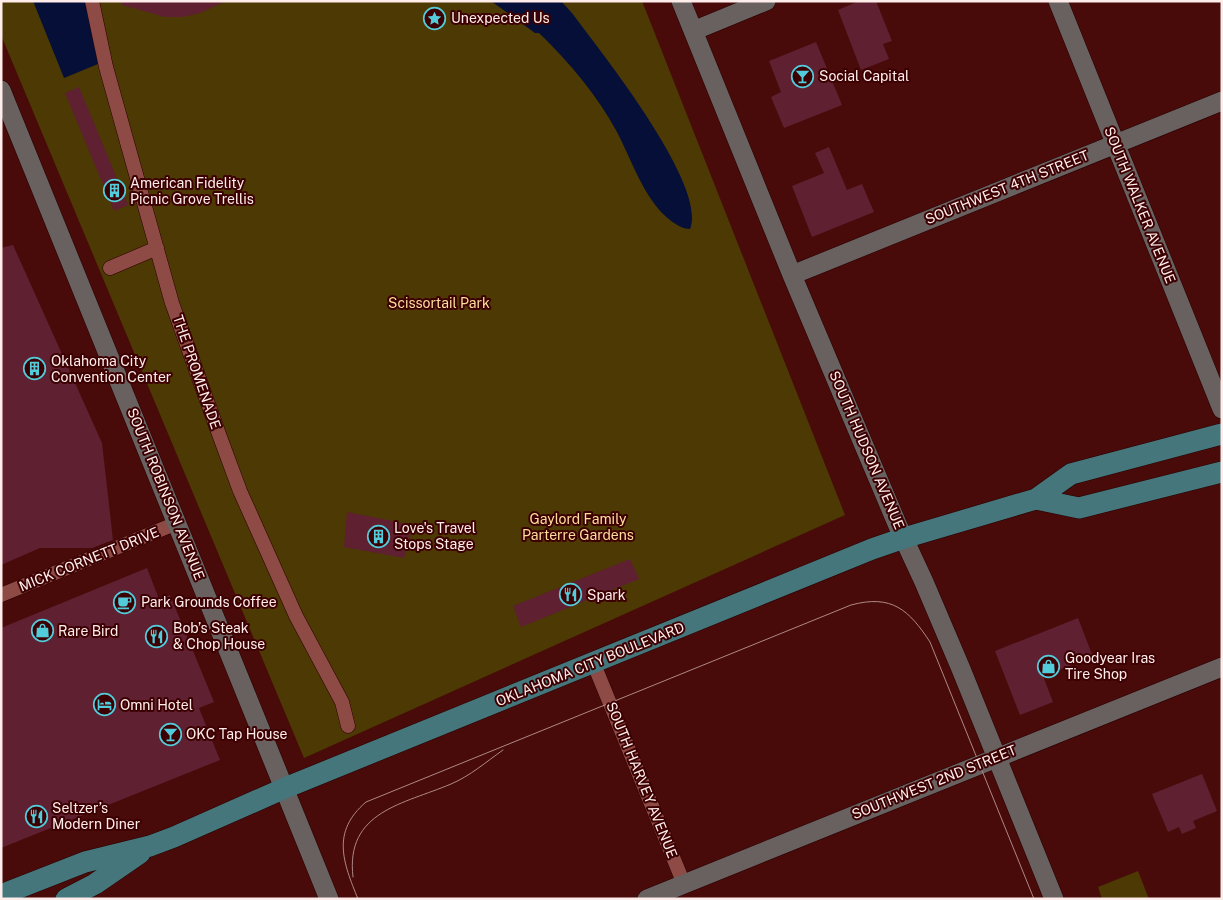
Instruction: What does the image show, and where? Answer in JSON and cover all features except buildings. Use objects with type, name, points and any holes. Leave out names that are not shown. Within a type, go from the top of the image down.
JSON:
[{"type":"main road","name":"SOUTH HUDSON AVENUE","points":[[681,1],[792,274],[950,644],[1054,899]]},
{"type":"main road","points":[[693,31],[766,1]]},
{"type":"main road","name":"SOUTH WALKER AVENUE","points":[[1058,1],[1115,144],[1218,388],[1222,409]]},
{"type":"main road","name":"SOUTH ROBINSON AVENUE","points":[[1,90],[329,899]]},
{"type":"main road","name":"SOUTHWEST 4TH STREET","points":[[792,274],[1222,101]]},
{"type":"main road","name":"OKLAHOMA CITY BOULEVARD","points":[[1,895],[85,862],[150,846],[285,788],[593,662],[904,538],[1036,499],[1071,474],[1222,434]]},
{"type":"main road","name":"OKLAHOMA CITY BOULEVARD","points":[[1036,499],[1079,508],[1222,472]]},
{"type":"main road","name":"SOUTHWEST 2ND STREET","points":[[647,899],[687,891],[996,757],[1222,667]]},
{"type":"main road","name":"OKLAHOMA CITY BOULEVARD","points":[[66,899],[95,884],[150,846]]},
{"type":"street","name":"THE PROMENADE","points":[[92,1],[106,67],[172,303],[240,491],[296,616],[342,702],[348,726]]},
{"type":"street","points":[[110,268],[157,248]]},
{"type":"street","name":"MICK CORNETT DRIVE","points":[[1,595],[177,523]]},
{"type":"street","name":"SOUTH HARVEY AVENUE","points":[[593,662],[687,891]]},
{"type":"green space","name":"Scissortail Park","points":[[1,1],[642,1],[845,515],[304,758],[1,35]]},
{"type":"green space","points":[[1138,871],[1149,899],[1102,899],[1098,887]]},
{"type":"shaded area","points":[[33,1],[87,1],[98,64],[64,78]]},
{"type":"shaded area","points":[[491,1],[561,1],[572,13],[626,86],[668,151],[683,182],[691,209],[690,229],[676,224],[650,198],[609,118],[572,67],[539,33],[535,33]]},
{"type":"tram line","points":[[358,899],[348,872],[343,848],[344,836],[348,825],[355,813],[366,802],[851,605],[865,602],[888,603],[898,607],[915,621],[930,642],[1034,899]]},
{"type":"tram line","points":[[353,877],[353,855],[358,837],[368,824],[381,813],[397,805],[458,781],[503,750]]},
{"type":"place","name":"Unexpected Us","points":[[435,18]]},
{"type":"place","name":"Social Capital","points":[[803,76]]},
{"type":"place","name":"American Fidelity Picnic Grove Trellis","points":[[114,191]]},
{"type":"place","name":"Oklahoma City Convention Center","points":[[35,369]]},
{"type":"place","name":"Love's Travel Stops Stage","points":[[378,536]]},
{"type":"place","name":"Spark","points":[[571,595]]},
{"type":"place","name":"Park Grounds Coffee","points":[[125,602]]},
{"type":"place","name":"Rare Bird","points":[[42,631]]},
{"type":"place","name":"Bob’s Steak & Chop House","points":[[157,636]]},
{"type":"place","name":"Goodyear Iras Tire Shop","points":[[1049,666]]},
{"type":"place","name":"Omni Hotel","points":[[104,705]]},
{"type":"place","name":"OKC Tap House","points":[[170,734]]},
{"type":"place","name":"Seltzer’s Modern Diner","points":[[36,816]]},
{"type":"park label","name":"Gaylord Family Parterre Gardens","points":[[578,528]]}]
